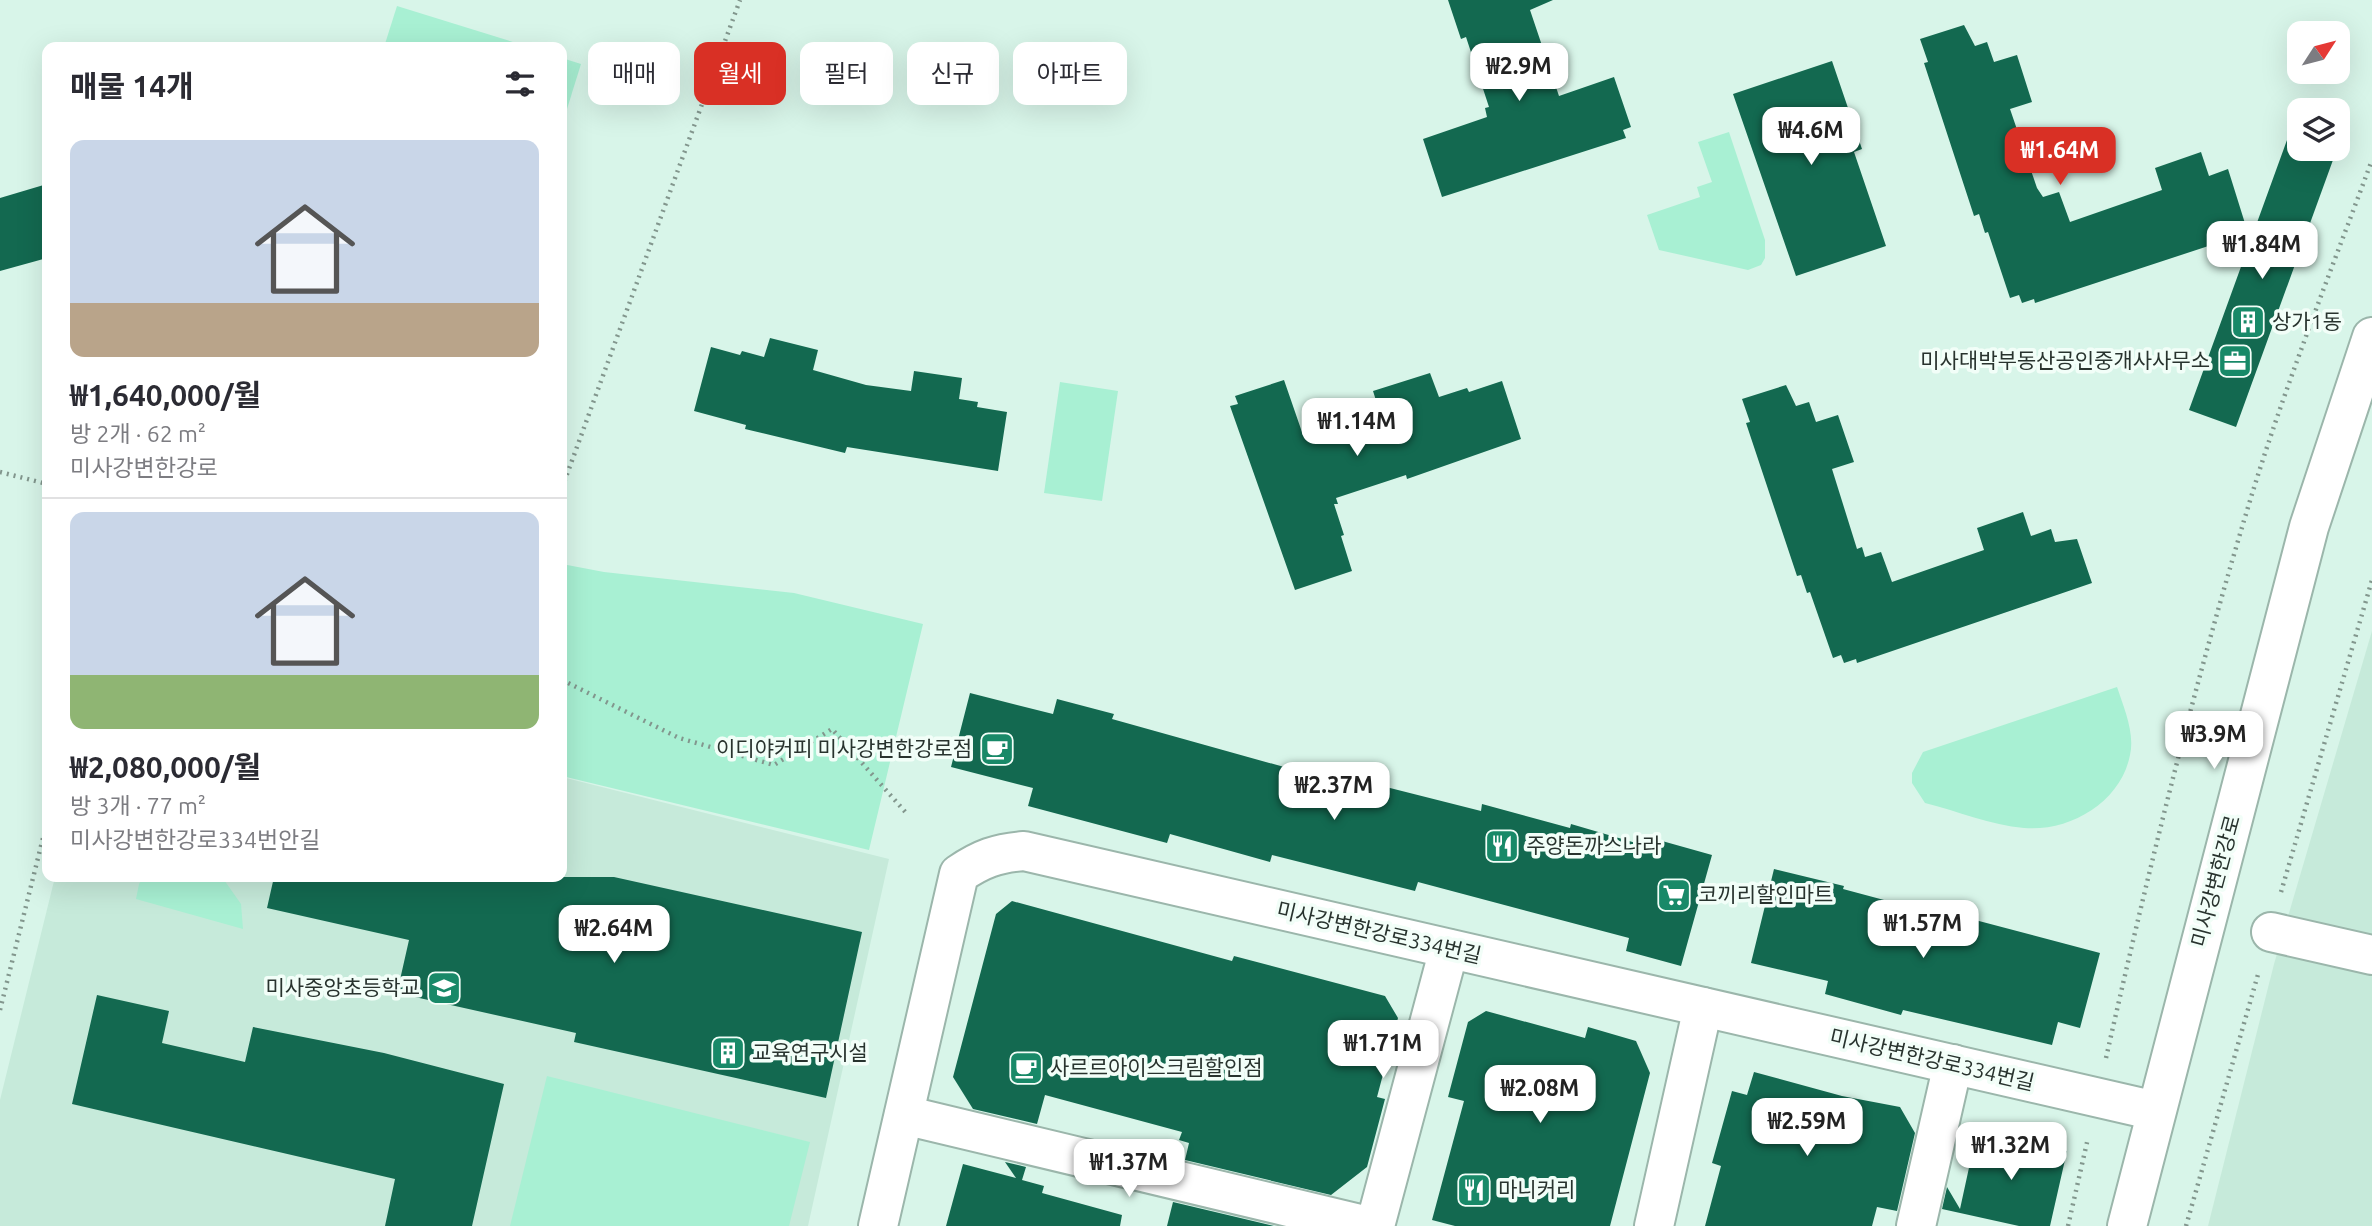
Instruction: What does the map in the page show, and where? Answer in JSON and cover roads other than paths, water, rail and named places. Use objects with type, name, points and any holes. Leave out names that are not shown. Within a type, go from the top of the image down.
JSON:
[{"type":"street","name":"미사강변한강로","points":[[2127,1226],[2309,527],[2372,337]]},
{"type":"street","name":"미사강변한강로334번길","points":[[878,1226],[959,874],[981,859],[999,853],[1024,851],[2156,1111]]},
{"type":"street","points":[[2271,932],[2372,955]]},
{"type":"street","points":[[1376,1226],[1448,948]]},
{"type":"street","points":[[1654,1226],[1703,1007]]},
{"type":"street","points":[[1916,1226],[1953,1064]]},
{"type":"street","points":[[904,1115],[1368,1226]]},
{"type":"place","name":"상가1동","points":[[2248,322]]},
{"type":"place","name":"미사대박부동산공인중개사사무소","points":[[2235,361]]},
{"type":"place","name":"이디야커피 미사강변한강로점","points":[[997,749]]},
{"type":"place","name":"주양돈까스나라","points":[[1502,846]]},
{"type":"place","name":"코끼리할인마트","points":[[1674,895]]},
{"type":"place","name":"미사중앙초등학교","points":[[444,988]]},
{"type":"place","name":"교육연구시설","points":[[728,1053]]},
{"type":"place","name":"사르르아이스크림할인점","points":[[1026,1068]]},
{"type":"place","name":"마니커리","points":[[1474,1190]]}]
